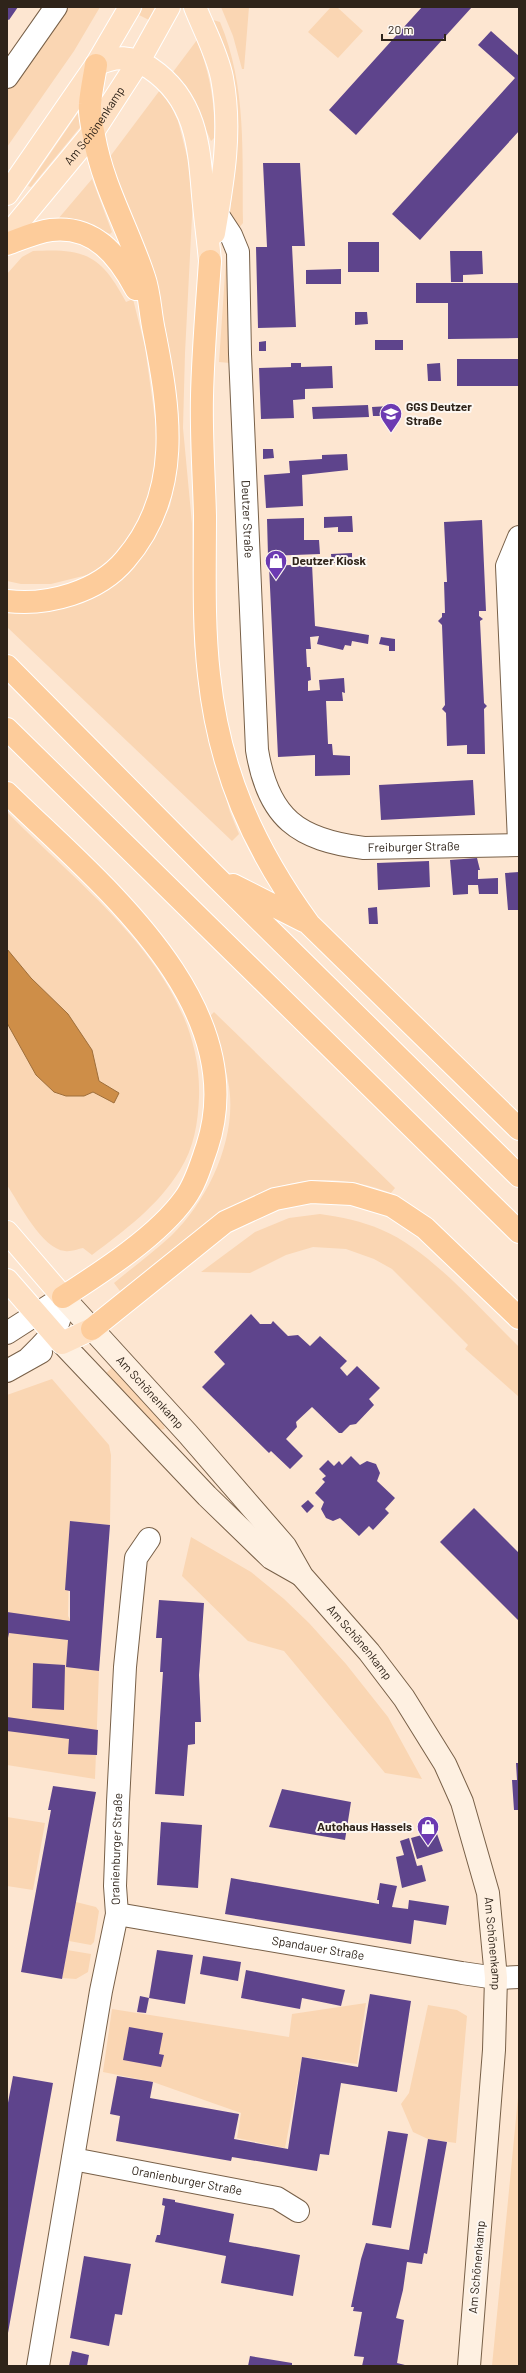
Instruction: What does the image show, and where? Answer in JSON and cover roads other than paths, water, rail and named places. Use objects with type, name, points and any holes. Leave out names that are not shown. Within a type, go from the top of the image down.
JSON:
[{"type":"highway","points":[[7,601],[43,600],[80,592],[116,571],[138,545],[157,510],[167,469],[168,419],[145,278],[111,198],[97,154],[93,132],[90,105],[96,65]]},
{"type":"highway","points":[[7,244],[50,230],[66,230],[80,233],[99,242],[115,255],[123,265],[153,326]]},
{"type":"highway","points":[[210,261],[202,396],[208,674],[217,727],[228,769],[246,820],[264,857],[284,889],[309,924],[519,1130]]},
{"type":"highway","points":[[7,666],[214,875],[519,1176]]},
{"type":"highway","points":[[7,729],[519,1232]]},
{"type":"highway","points":[[7,793],[115,897],[147,933],[176,975],[200,1017],[211,1055],[216,1099],[215,1124],[199,1171],[186,1197],[167,1220],[96,1276],[63,1297]]},
{"type":"highway","points":[[214,875],[309,924]]},
{"type":"highway","points":[[92,1329],[225,1222],[275,1199],[311,1192],[352,1194],[392,1206],[424,1228],[519,1318]]},
{"type":"main road","points":[[7,194],[96,65],[130,7]]},
{"type":"main road","name":"Am Schönenkamp","points":[[7,236],[93,132],[139,61],[169,7]]},
{"type":"main road","points":[[195,7],[222,77],[227,121],[226,146],[210,261]]},
{"type":"main road","points":[[96,65],[117,58],[130,58],[139,61],[157,73],[181,100],[197,137],[210,261]]},
{"type":"main road","name":"Am Schönenkamp","points":[[7,1232],[63,1297],[286,1546],[302,1576],[369,1652],[404,1698],[445,1764],[470,1828],[488,1893],[496,1978],[494,2050],[469,2366]]},
{"type":"main road","name":"Am Schönenkamp","points":[[7,1280],[57,1338],[207,1496],[271,1558],[302,1576]]},
{"type":"main road","points":[[57,1338],[92,1329]]},
{"type":"street","points":[[7,77],[56,7]]},
{"type":"street","name":"Deutzer Straße","points":[[203,193],[231,235],[238,252],[240,354],[257,750],[261,772],[268,793],[281,813],[294,826],[310,836]]},
{"type":"street","points":[[519,537],[507,566],[519,843]]},
{"type":"street","name":"Freiburger Straße","points":[[310,836],[329,842],[364,848],[519,843]]},
{"type":"street","points":[[7,1333],[38,1315],[63,1297]]},
{"type":"street","points":[[7,1371],[29,1358],[57,1338],[63,1310],[63,1297]]},
{"type":"street","name":"Oranienburger Straße","points":[[38,2366],[101,1991],[117,1914],[115,1886],[125,1667],[136,1558],[149,1539]]},
{"type":"street","name":"Spandauer Straße","points":[[117,1914],[216,1932],[496,1978],[519,1977]]},
{"type":"street","name":"Oranienburger Straße","points":[[73,2159],[277,2198],[298,2211]]},
{"type":"place","name":"GGS Deutzer Straße","points":[[391,434]]},
{"type":"place","name":"Deutzer Kiosk","points":[[276,580]]},
{"type":"place","name":"Autohaus Hassels","points":[[428,1846]]}]
